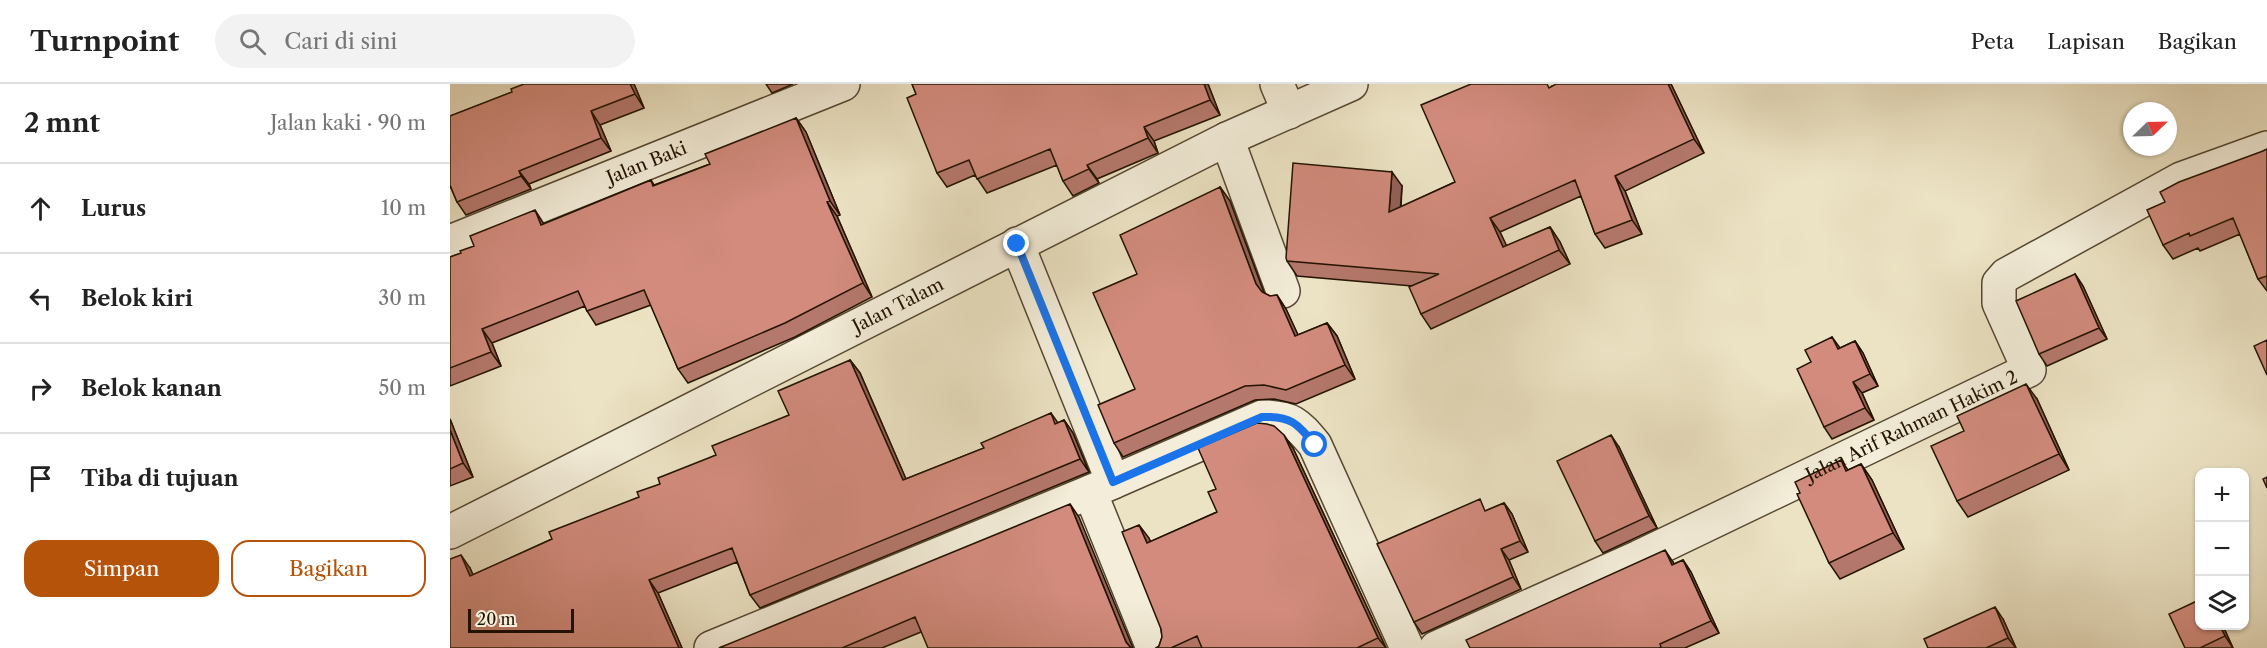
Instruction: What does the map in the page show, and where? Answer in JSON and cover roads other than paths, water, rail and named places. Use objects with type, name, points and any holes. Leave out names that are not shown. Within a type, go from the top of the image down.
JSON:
[{"type":"street","name":"Jalan Baki","points":[[450,242],[843,84]]},
{"type":"street","name":"Jalan Talam","points":[[450,532],[1227,139],[1283,98],[1351,84]]},
{"type":"street","points":[[1227,139],[1283,291]]},
{"type":"street","name":"Jalan Arif Rahman Hakim 2","points":[[1436,648],[1639,557],[2029,370],[2000,303],[1999,283],[2006,275],[2181,179],[2267,148]]},
{"type":"street","points":[[1017,244],[1102,487],[1153,648]]},
{"type":"street","points":[[711,648],[1102,487],[1262,417],[1280,417],[1298,424],[1315,445],[1407,648]]}]
